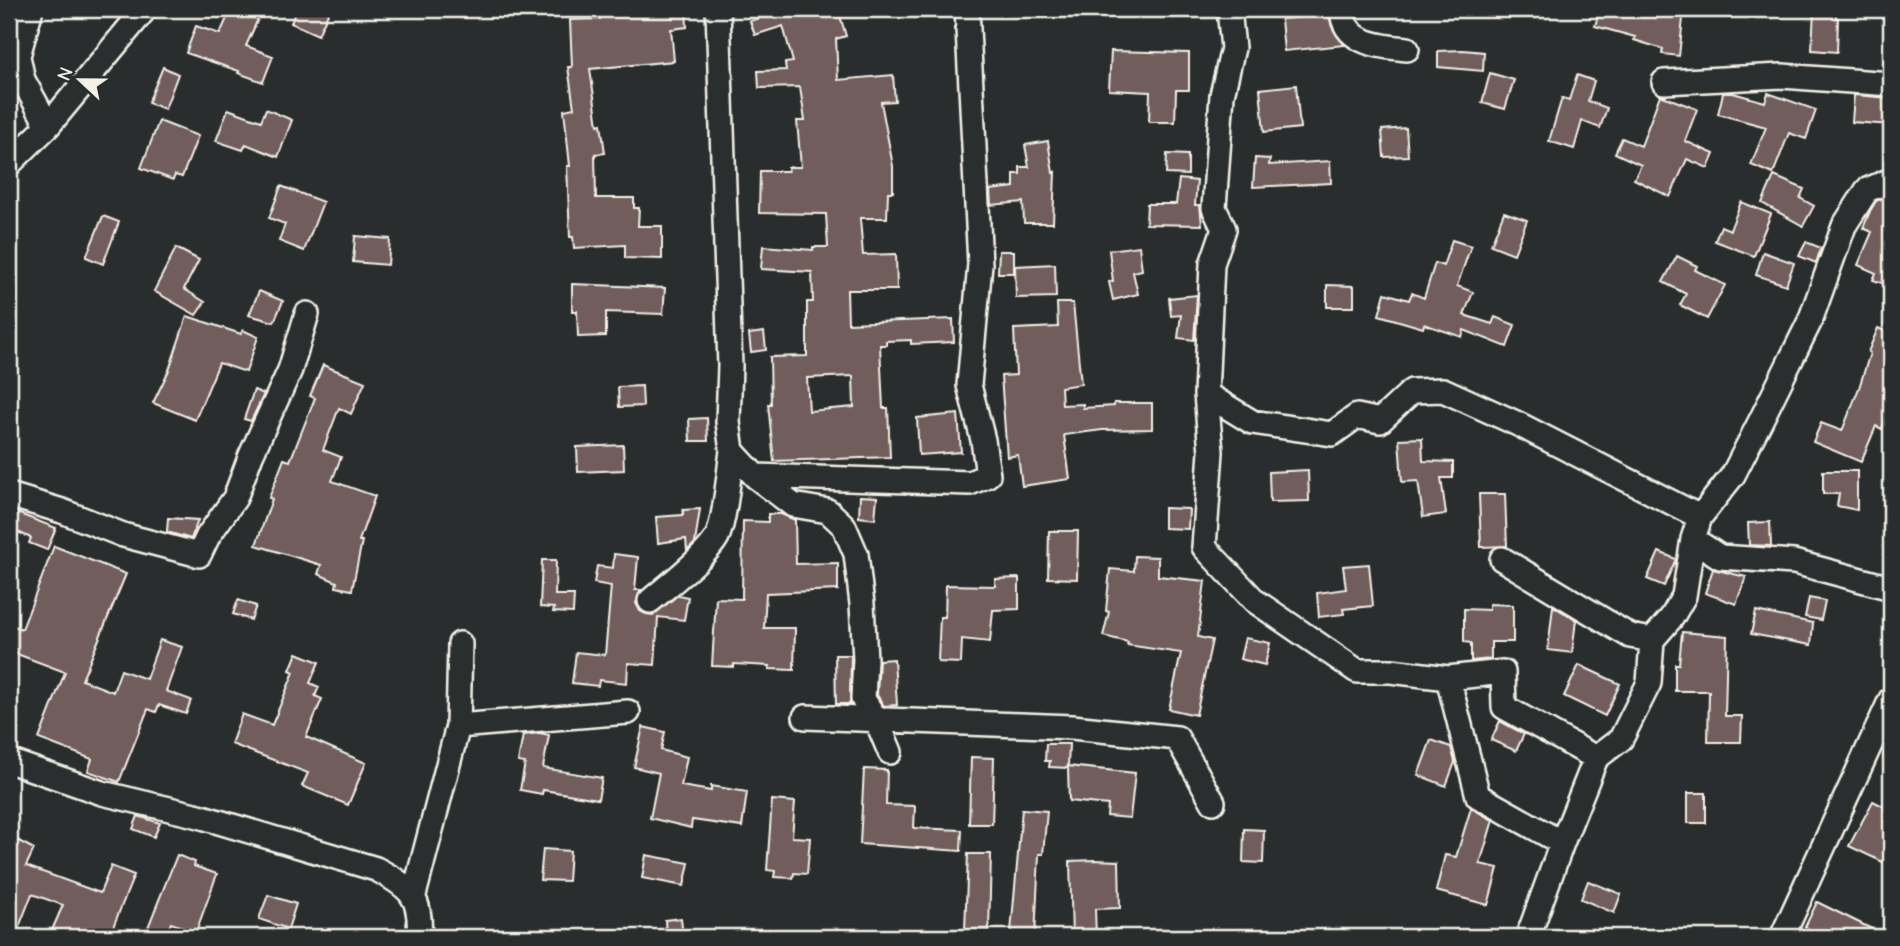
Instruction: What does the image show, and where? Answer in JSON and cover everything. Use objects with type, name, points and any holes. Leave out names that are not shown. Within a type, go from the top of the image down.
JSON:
[{"type":"street","points":[[31,9],[18,57],[23,80],[48,126]]},
{"type":"street","points":[[9,164],[48,126],[145,9]]},
{"type":"street","points":[[650,601],[717,538],[732,451],[728,422],[730,366],[718,9]]},
{"type":"street","points":[[755,476],[970,483],[988,475],[969,385],[980,264],[967,9]]},
{"type":"street","points":[[1229,9],[1233,48],[1222,95],[1214,208],[1224,229],[1212,264],[1206,394],[1211,452],[1204,547],[1255,601],[1357,671],[1391,671],[1448,678],[1503,672],[1504,707],[1596,758]]},
{"type":"street","points":[[1342,9],[1353,35],[1372,46],[1406,49]]},
{"type":"street","points":[[1664,82],[1782,76],[1891,84]]},
{"type":"street","points":[[1528,937],[1596,758],[1621,738],[1649,683],[1652,640],[1672,617],[1684,596],[1696,528],[1733,475],[1810,321],[1844,226],[1867,190],[1891,180]]},
{"type":"street","points":[[9,495],[123,534],[199,555],[208,536],[236,498],[251,455],[290,370],[307,314]]},
{"type":"street","points":[[1206,394],[1252,422],[1332,434],[1357,416],[1380,421],[1412,391],[1443,390],[1518,424],[1696,528],[1720,557],[1794,562],[1891,588]]},
{"type":"street","points":[[732,451],[755,476],[793,505],[828,511],[844,526],[856,554],[862,604],[863,699],[877,721],[890,752]]},
{"type":"street","points":[[1502,559],[1630,636],[1652,640]]},
{"type":"street","points":[[414,895],[458,726],[460,644]]},
{"type":"street","points":[[1448,678],[1478,796],[1562,843]]},
{"type":"street","points":[[1782,937],[1891,699]]},
{"type":"street","points":[[458,726],[628,712]]},
{"type":"street","points":[[805,717],[1073,727],[1177,738],[1213,802]]},
{"type":"street","points":[[9,761],[102,793],[199,816],[376,869],[402,883],[414,895],[420,917],[419,937]]},
{"type":"building","points":[[231,9],[258,19],[246,46],[273,56],[263,82],[186,53],[196,26],[220,34]]},
{"type":"building","points":[[297,9],[330,9],[318,35],[291,23]]},
{"type":"building","points":[[650,9],[686,9],[687,27],[671,29],[674,61],[590,69],[605,153],[595,154],[596,198],[634,198],[634,208],[639,208],[638,226],[662,226],[662,259],[625,258],[625,245],[574,248],[573,237],[570,237],[567,166],[570,166],[564,110],[574,108],[568,67],[572,67],[570,20],[600,19],[600,16]]},
{"type":"building","points":[[785,9],[838,9],[846,36],[836,39],[838,80],[893,75],[895,101],[881,102],[893,166],[893,192],[888,192],[887,218],[860,218],[863,255],[896,254],[897,290],[847,290],[848,323],[953,319],[954,342],[911,344],[911,340],[886,341],[886,345],[880,345],[883,408],[888,408],[890,457],[774,461],[768,404],[771,404],[770,357],[807,356],[807,302],[813,302],[812,272],[761,269],[763,246],[813,250],[813,247],[828,247],[826,214],[759,213],[760,171],[788,171],[788,167],[801,167],[797,121],[805,121],[800,87],[759,88],[758,71],[786,70],[785,63],[793,62],[783,26],[755,35],[750,21]],"holes":[[[853,376],[854,407],[809,411],[807,378]]]},
{"type":"building","points":[[1600,9],[1640,9],[1666,16],[1667,9],[1684,9],[1679,56],[1662,54],[1663,49],[1634,40],[1635,37],[1595,26]]},
{"type":"building","points":[[1814,9],[1836,9],[1837,52],[1812,50]]},
{"type":"building","points":[[1329,15],[1332,27],[1345,45],[1284,51],[1281,19]]},
{"type":"building","points":[[1111,51],[1189,53],[1189,90],[1176,90],[1175,122],[1149,122],[1150,92],[1109,90]]},
{"type":"building","points":[[1438,51],[1484,52],[1483,71],[1438,67]]},
{"type":"building","points":[[163,67],[178,74],[165,109],[148,103]]},
{"type":"building","points":[[1490,73],[1514,80],[1505,109],[1482,103]]},
{"type":"building","points":[[1577,75],[1594,81],[1588,101],[1607,108],[1600,128],[1582,121],[1574,149],[1549,141],[1562,98],[1569,100]]},
{"type":"building","points":[[1296,85],[1300,128],[1264,132],[1260,89]]},
{"type":"building","points":[[1723,93],[1765,102],[1768,93],[1816,110],[1806,139],[1789,133],[1773,174],[1751,165],[1766,127],[1718,114]]},
{"type":"building","points":[[1660,95],[1697,109],[1685,141],[1714,154],[1708,168],[1687,159],[1670,197],[1634,179],[1641,165],[1615,153],[1622,138],[1641,146]]},
{"type":"building","points":[[1854,95],[1891,98],[1891,125],[1852,122]]},
{"type":"building","points":[[228,109],[261,121],[266,109],[292,120],[278,157],[246,144],[243,150],[216,141]]},
{"type":"building","points":[[159,121],[198,136],[182,177],[175,175],[173,180],[141,168]]},
{"type":"building","points":[[1406,128],[1408,156],[1384,157],[1382,130]]},
{"type":"building","points":[[1048,141],[1053,173],[1055,172],[1053,223],[1024,223],[1023,202],[991,205],[990,190],[1014,187],[1014,174],[1020,174],[1020,167],[1029,167],[1025,145]]},
{"type":"building","points":[[1167,154],[1188,155],[1188,175],[1166,174]]},
{"type":"building","points":[[1255,158],[1270,159],[1269,165],[1330,161],[1331,183],[1253,187]]},
{"type":"building","points":[[1774,176],[1804,189],[1800,198],[1814,206],[1803,226],[1762,203]]},
{"type":"building","points":[[1179,179],[1197,181],[1195,205],[1200,205],[1202,225],[1146,224],[1147,204],[1176,204]]},
{"type":"building","points":[[281,186],[323,202],[304,251],[279,241],[285,224],[269,218]]},
{"type":"building","points":[[1888,196],[1891,198],[1891,286],[1873,280],[1876,273],[1858,265],[1872,232],[1863,228],[1870,211],[1876,201]]},
{"type":"building","points":[[1741,202],[1771,214],[1754,256],[1715,241],[1721,226],[1730,230]]},
{"type":"building","points":[[1504,212],[1527,220],[1514,254],[1491,245]]},
{"type":"building","points":[[103,216],[119,222],[103,264],[86,257]]},
{"type":"building","points":[[355,236],[390,239],[388,265],[353,262]]},
{"type":"building","points":[[1452,240],[1471,246],[1457,286],[1473,292],[1464,315],[1492,324],[1495,317],[1515,325],[1507,347],[1464,330],[1462,337],[1424,324],[1423,328],[1379,315],[1385,293],[1409,300],[1412,293],[1424,298],[1435,263],[1443,266]]},
{"type":"building","points":[[1806,242],[1821,248],[1816,263],[1799,256]]},
{"type":"building","points":[[1139,246],[1142,270],[1133,272],[1138,294],[1113,300],[1109,282],[1113,281],[1109,250]]},
{"type":"building","points":[[176,248],[199,260],[184,289],[205,302],[196,315],[154,291]]},
{"type":"building","points":[[999,251],[1014,251],[1014,273],[998,273]]},
{"type":"building","points":[[1763,252],[1794,263],[1786,285],[1756,275]]},
{"type":"building","points":[[1677,256],[1697,266],[1695,270],[1725,285],[1707,319],[1680,305],[1686,294],[1663,282]]},
{"type":"building","points":[[1055,264],[1056,297],[1016,298],[1015,266]]},
{"type":"building","points":[[572,284],[665,288],[663,314],[606,312],[606,336],[578,337],[577,311],[572,311]]},
{"type":"building","points":[[1327,285],[1354,286],[1354,307],[1327,307]]},
{"type":"building","points":[[259,291],[283,301],[274,322],[249,315]]},
{"type":"building","points":[[1197,295],[1194,340],[1178,338],[1181,315],[1171,316],[1169,298]]},
{"type":"building","points":[[1057,303],[1073,303],[1081,384],[1061,387],[1062,405],[1083,404],[1083,408],[1114,406],[1114,403],[1152,403],[1152,429],[1102,430],[1064,435],[1070,479],[1022,486],[1018,455],[1007,457],[1001,376],[1016,375],[1014,329],[1058,327]]},
{"type":"building","points":[[187,316],[241,334],[243,330],[258,337],[246,372],[219,363],[195,420],[153,403],[169,370]]},
{"type":"building","points":[[1878,328],[1891,334],[1891,407],[1882,429],[1876,426],[1861,462],[1813,442],[1821,423],[1842,431]]},
{"type":"building","points":[[764,332],[766,350],[751,352],[749,334]]},
{"type":"building","points":[[323,365],[365,382],[351,414],[339,408],[323,450],[341,457],[332,481],[375,496],[359,541],[362,541],[352,590],[336,587],[337,582],[318,574],[321,565],[256,545],[272,499],[269,498],[284,459],[290,461],[315,398],[310,396]]},
{"type":"building","points":[[642,386],[643,406],[619,407],[618,387]]},
{"type":"building","points":[[254,390],[264,394],[251,421],[244,419]]},
{"type":"building","points":[[958,414],[961,452],[919,455],[917,418]]},
{"type":"building","points":[[707,418],[708,441],[690,441],[689,419]]},
{"type":"building","points":[[1422,438],[1423,461],[1453,462],[1453,478],[1441,478],[1446,514],[1423,517],[1418,481],[1402,482],[1399,439]]},
{"type":"building","points":[[623,445],[624,470],[578,472],[577,447]]},
{"type":"building","points":[[1308,470],[1309,501],[1270,502],[1269,472]]},
{"type":"building","points":[[1823,471],[1857,471],[1857,510],[1837,506],[1839,494],[1823,494]]},
{"type":"building","points":[[1479,494],[1505,494],[1507,546],[1481,547]]},
{"type":"building","points":[[860,496],[877,497],[875,519],[859,517]]},
{"type":"building","points":[[1164,508],[1189,509],[1188,529],[1164,528]]},
{"type":"building","points":[[700,509],[695,543],[687,551],[686,539],[658,543],[656,517],[683,515],[683,510]]},
{"type":"building","points":[[9,510],[56,528],[47,550],[29,543],[31,538],[9,528]]},
{"type":"building","points":[[768,514],[781,514],[795,520],[796,564],[838,563],[838,590],[766,593],[764,628],[795,628],[794,670],[734,664],[734,667],[712,666],[716,598],[742,599],[743,521],[768,522]]},
{"type":"building","points":[[168,518],[198,520],[191,539],[167,532]]},
{"type":"building","points":[[1770,522],[1771,546],[1749,545],[1748,523]]},
{"type":"building","points":[[1049,531],[1078,531],[1077,579],[1048,578]]},
{"type":"building","points":[[54,546],[126,574],[82,680],[113,692],[121,670],[146,679],[160,640],[182,647],[166,691],[191,700],[186,714],[159,705],[156,712],[148,709],[119,782],[88,771],[92,759],[39,739],[65,672],[9,651],[9,624],[22,629]]},
{"type":"building","points":[[1659,552],[1676,559],[1664,586],[1647,579]]},
{"type":"building","points":[[614,554],[638,557],[635,590],[641,590],[636,603],[640,611],[653,615],[678,595],[688,597],[684,620],[658,617],[655,665],[628,663],[627,683],[599,680],[598,686],[572,683],[576,652],[605,655],[611,586],[594,583],[597,566],[613,568]]},
{"type":"building","points":[[1135,556],[1158,557],[1158,576],[1205,581],[1198,637],[1212,640],[1196,715],[1169,709],[1181,653],[1127,645],[1128,642],[1103,636],[1109,612],[1106,611],[1110,569],[1134,571]]},
{"type":"building","points":[[542,560],[556,560],[555,595],[574,595],[573,613],[553,612],[554,608],[540,607]]},
{"type":"building","points":[[1369,564],[1373,606],[1343,609],[1344,614],[1319,617],[1317,593],[1346,589],[1343,566]]},
{"type":"building","points":[[1713,569],[1746,577],[1736,604],[1705,593]]},
{"type":"building","points":[[1019,578],[1019,609],[993,610],[990,642],[962,639],[961,663],[938,662],[940,617],[945,617],[946,585],[995,586],[995,579]]},
{"type":"building","points":[[1809,598],[1825,601],[1821,620],[1805,617]]},
{"type":"building","points":[[238,600],[256,606],[251,620],[233,614]]},
{"type":"building","points":[[1489,604],[1513,605],[1513,642],[1491,642],[1491,659],[1471,661],[1471,643],[1464,642],[1464,609],[1489,610]]},
{"type":"building","points":[[1553,606],[1576,620],[1572,653],[1548,650]]},
{"type":"building","points":[[1756,611],[1813,623],[1811,645],[1751,634]]},
{"type":"building","points":[[1682,632],[1727,636],[1725,716],[1742,716],[1741,742],[1708,742],[1709,691],[1675,691],[1675,664],[1679,664]]},
{"type":"building","points":[[1245,638],[1270,643],[1265,665],[1240,659]]},
{"type":"building","points":[[297,653],[319,662],[310,683],[319,687],[315,696],[322,699],[306,737],[366,763],[348,805],[302,786],[308,773],[231,744],[242,714],[272,725],[294,672],[290,670]]},
{"type":"building","points":[[835,655],[851,655],[850,704],[836,704]]},
{"type":"building","points":[[894,659],[897,705],[884,706],[877,695],[879,660]]},
{"type":"building","points":[[1579,665],[1620,684],[1605,716],[1564,696]]},
{"type":"building","points":[[1500,721],[1524,734],[1516,751],[1491,740]]},
{"type":"building","points":[[643,727],[665,732],[661,750],[687,757],[681,786],[711,791],[711,786],[747,792],[742,827],[692,820],[691,828],[650,818],[659,773],[634,767]]},
{"type":"building","points":[[523,735],[549,735],[543,768],[602,778],[598,799],[543,790],[542,794],[520,790],[525,763],[518,762]]},
{"type":"building","points":[[1431,740],[1451,747],[1455,762],[1446,786],[1418,775]]},
{"type":"building","points":[[1046,744],[1069,744],[1068,766],[1135,773],[1130,818],[1107,816],[1108,805],[1069,801],[1068,768],[1049,767],[1050,761],[1045,761]]},
{"type":"building","points":[[971,757],[994,758],[992,824],[969,824]]},
{"type":"building","points":[[864,769],[887,770],[886,805],[915,806],[914,828],[962,830],[961,851],[860,844]]},
{"type":"building","points":[[1688,793],[1706,793],[1706,823],[1688,823]]},
{"type":"building","points":[[772,800],[795,802],[792,837],[810,838],[807,874],[794,873],[793,878],[774,877],[775,871],[767,870]]},
{"type":"building","points":[[1873,801],[1891,810],[1891,866],[1849,846]]},
{"type":"building","points":[[1471,808],[1493,820],[1480,864],[1498,868],[1488,905],[1436,891],[1445,855],[1456,857]]},
{"type":"building","points":[[1022,809],[1047,811],[1043,854],[1039,854],[1035,937],[1012,936],[1011,932]]},
{"type":"building","points":[[138,816],[160,823],[154,837],[133,829]]},
{"type":"building","points":[[1244,829],[1264,830],[1263,863],[1243,862]]},
{"type":"building","points":[[15,839],[34,849],[26,866],[100,893],[111,866],[134,875],[109,937],[49,937],[63,905],[32,894],[15,937],[9,937],[9,852]]},
{"type":"building","points":[[543,849],[570,851],[568,881],[540,880]]},
{"type":"building","points":[[968,854],[991,854],[989,931],[965,930]]},
{"type":"building","points":[[177,855],[195,862],[194,866],[217,874],[196,932],[171,923],[165,937],[147,930]]},
{"type":"building","points":[[646,855],[689,863],[684,886],[642,878]]},
{"type":"building","points":[[1070,861],[1119,861],[1120,908],[1095,909],[1096,937],[1072,937]]},
{"type":"building","points":[[1588,881],[1621,894],[1614,913],[1581,899]]},
{"type":"building","points":[[268,895],[296,904],[288,929],[259,919]]},
{"type":"building","points":[[1817,902],[1888,937],[1825,937],[1805,927]]},
{"type":"building","points":[[681,918],[683,937],[666,937],[665,920]]}]
